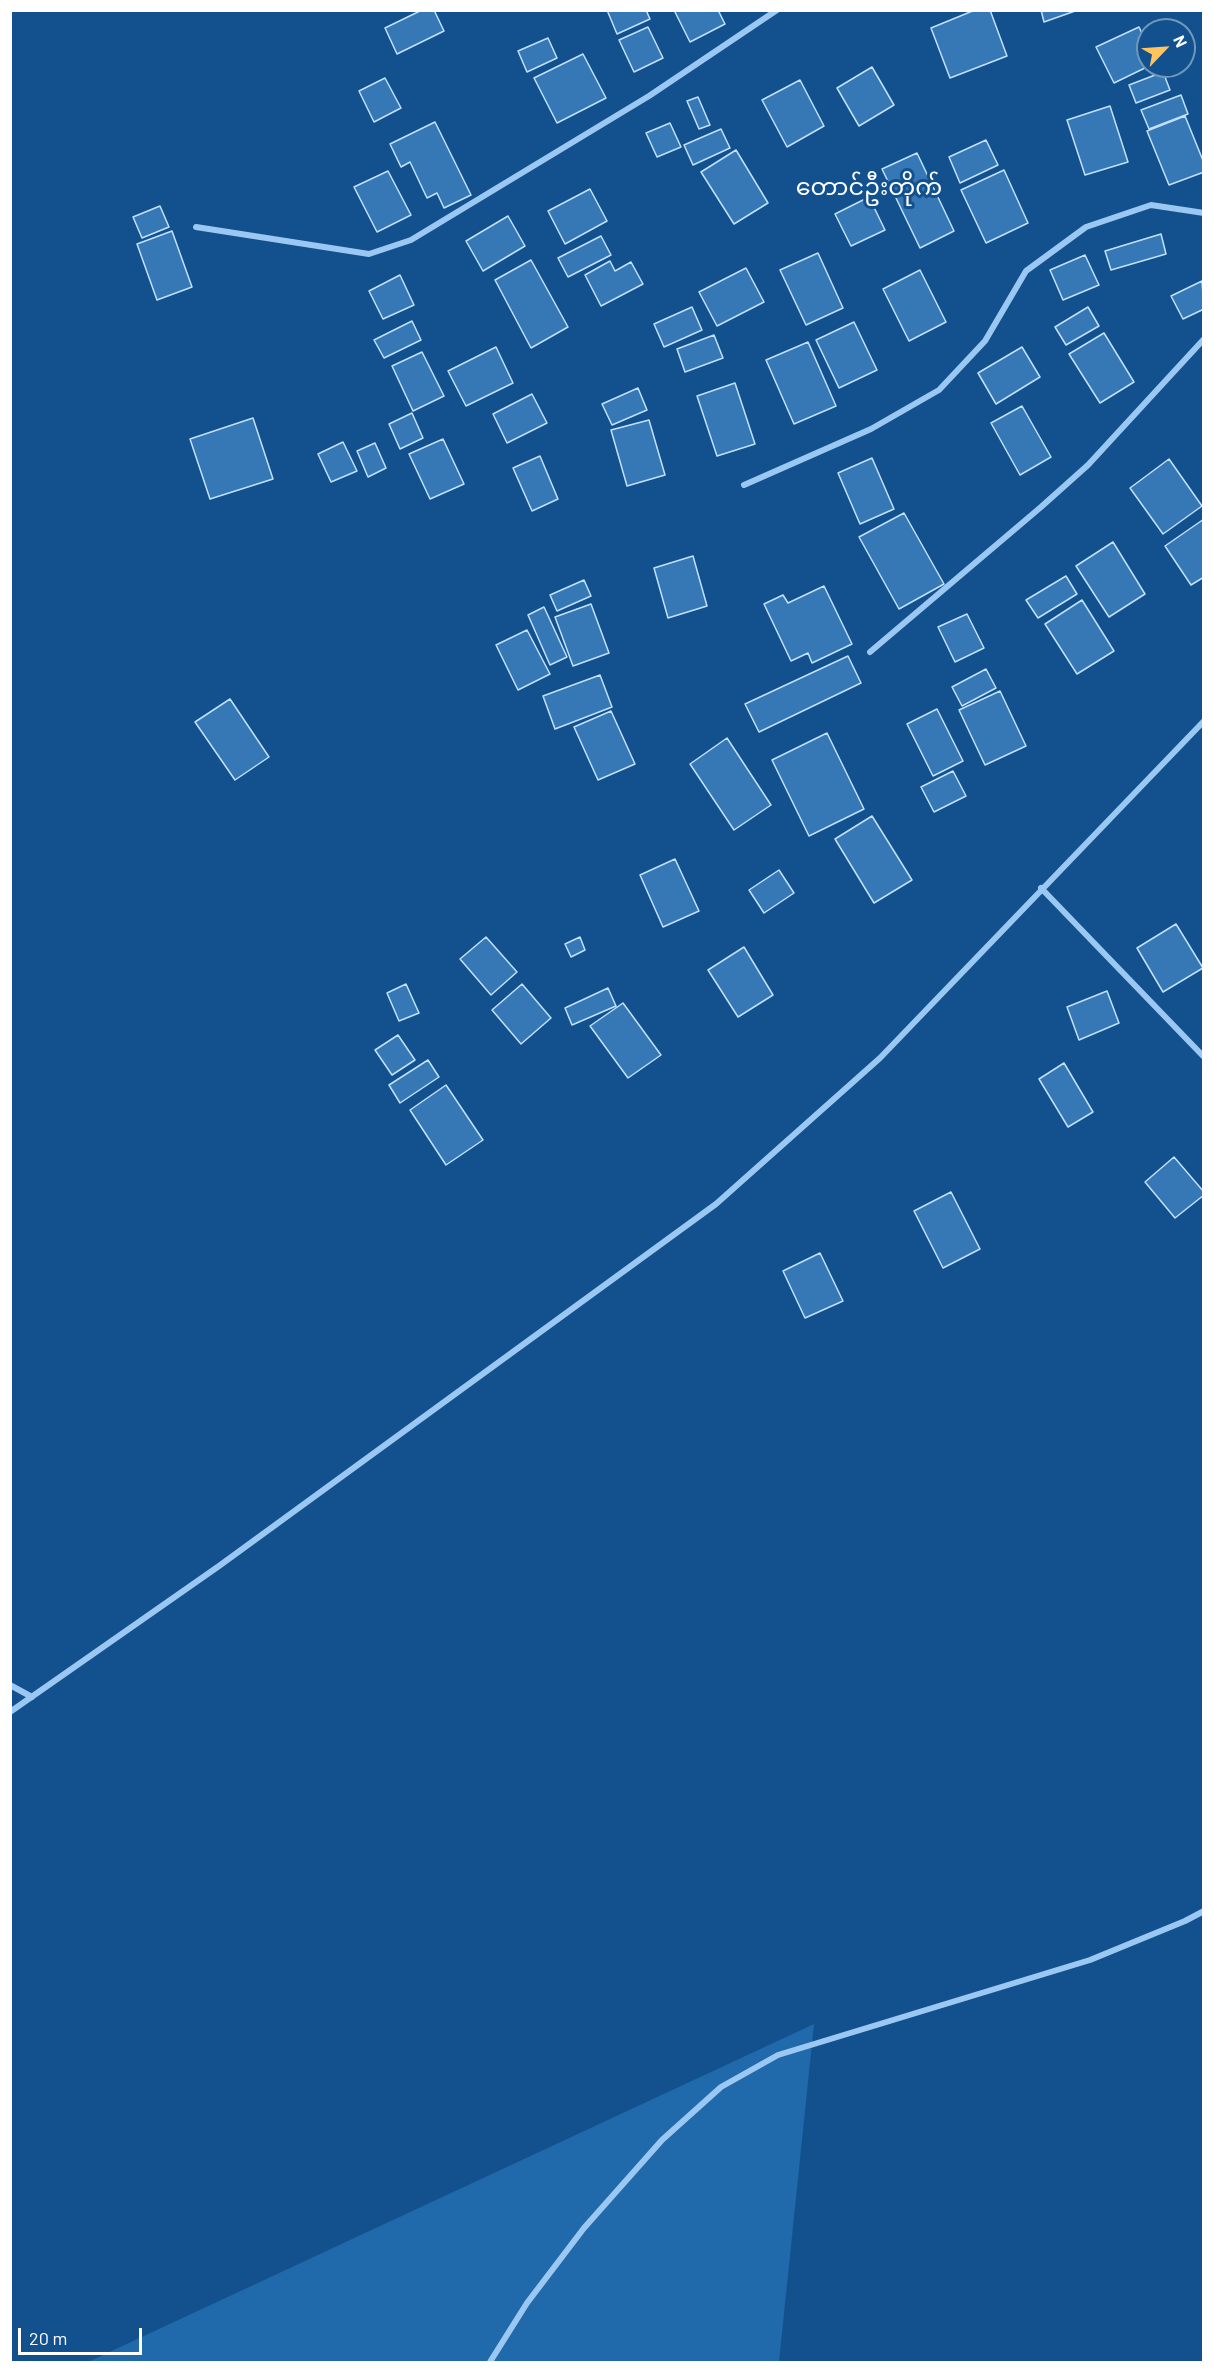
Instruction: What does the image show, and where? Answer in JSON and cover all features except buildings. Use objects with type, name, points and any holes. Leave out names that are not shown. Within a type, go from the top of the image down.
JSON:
[{"type":"street","points":[[196,227],[369,254],[411,240],[649,96],[777,10]]},
{"type":"street","points":[[744,485],[871,429],[939,390],[985,342],[1026,271],[1086,227],[1151,205],[1203,213]]},
{"type":"street","points":[[870,652],[1088,465],[1203,339]]},
{"type":"street","points":[[10,1712],[229,1559],[716,1204],[880,1058],[1203,721]]},
{"type":"street","points":[[1041,888],[1203,1057]]},
{"type":"street","points":[[10,1684],[32,1697]]},
{"type":"street","points":[[490,2362],[527,2303],[584,2228],[662,2140],[721,2087],[778,2055],[1090,1960],[1185,1921],[1203,1911]]},
{"type":"shaded area","points":[[814,2024],[779,2362],[88,2362]]},
{"type":"district","name":"တောင်ဦးတိုက်","points":[[869,187]]}]
